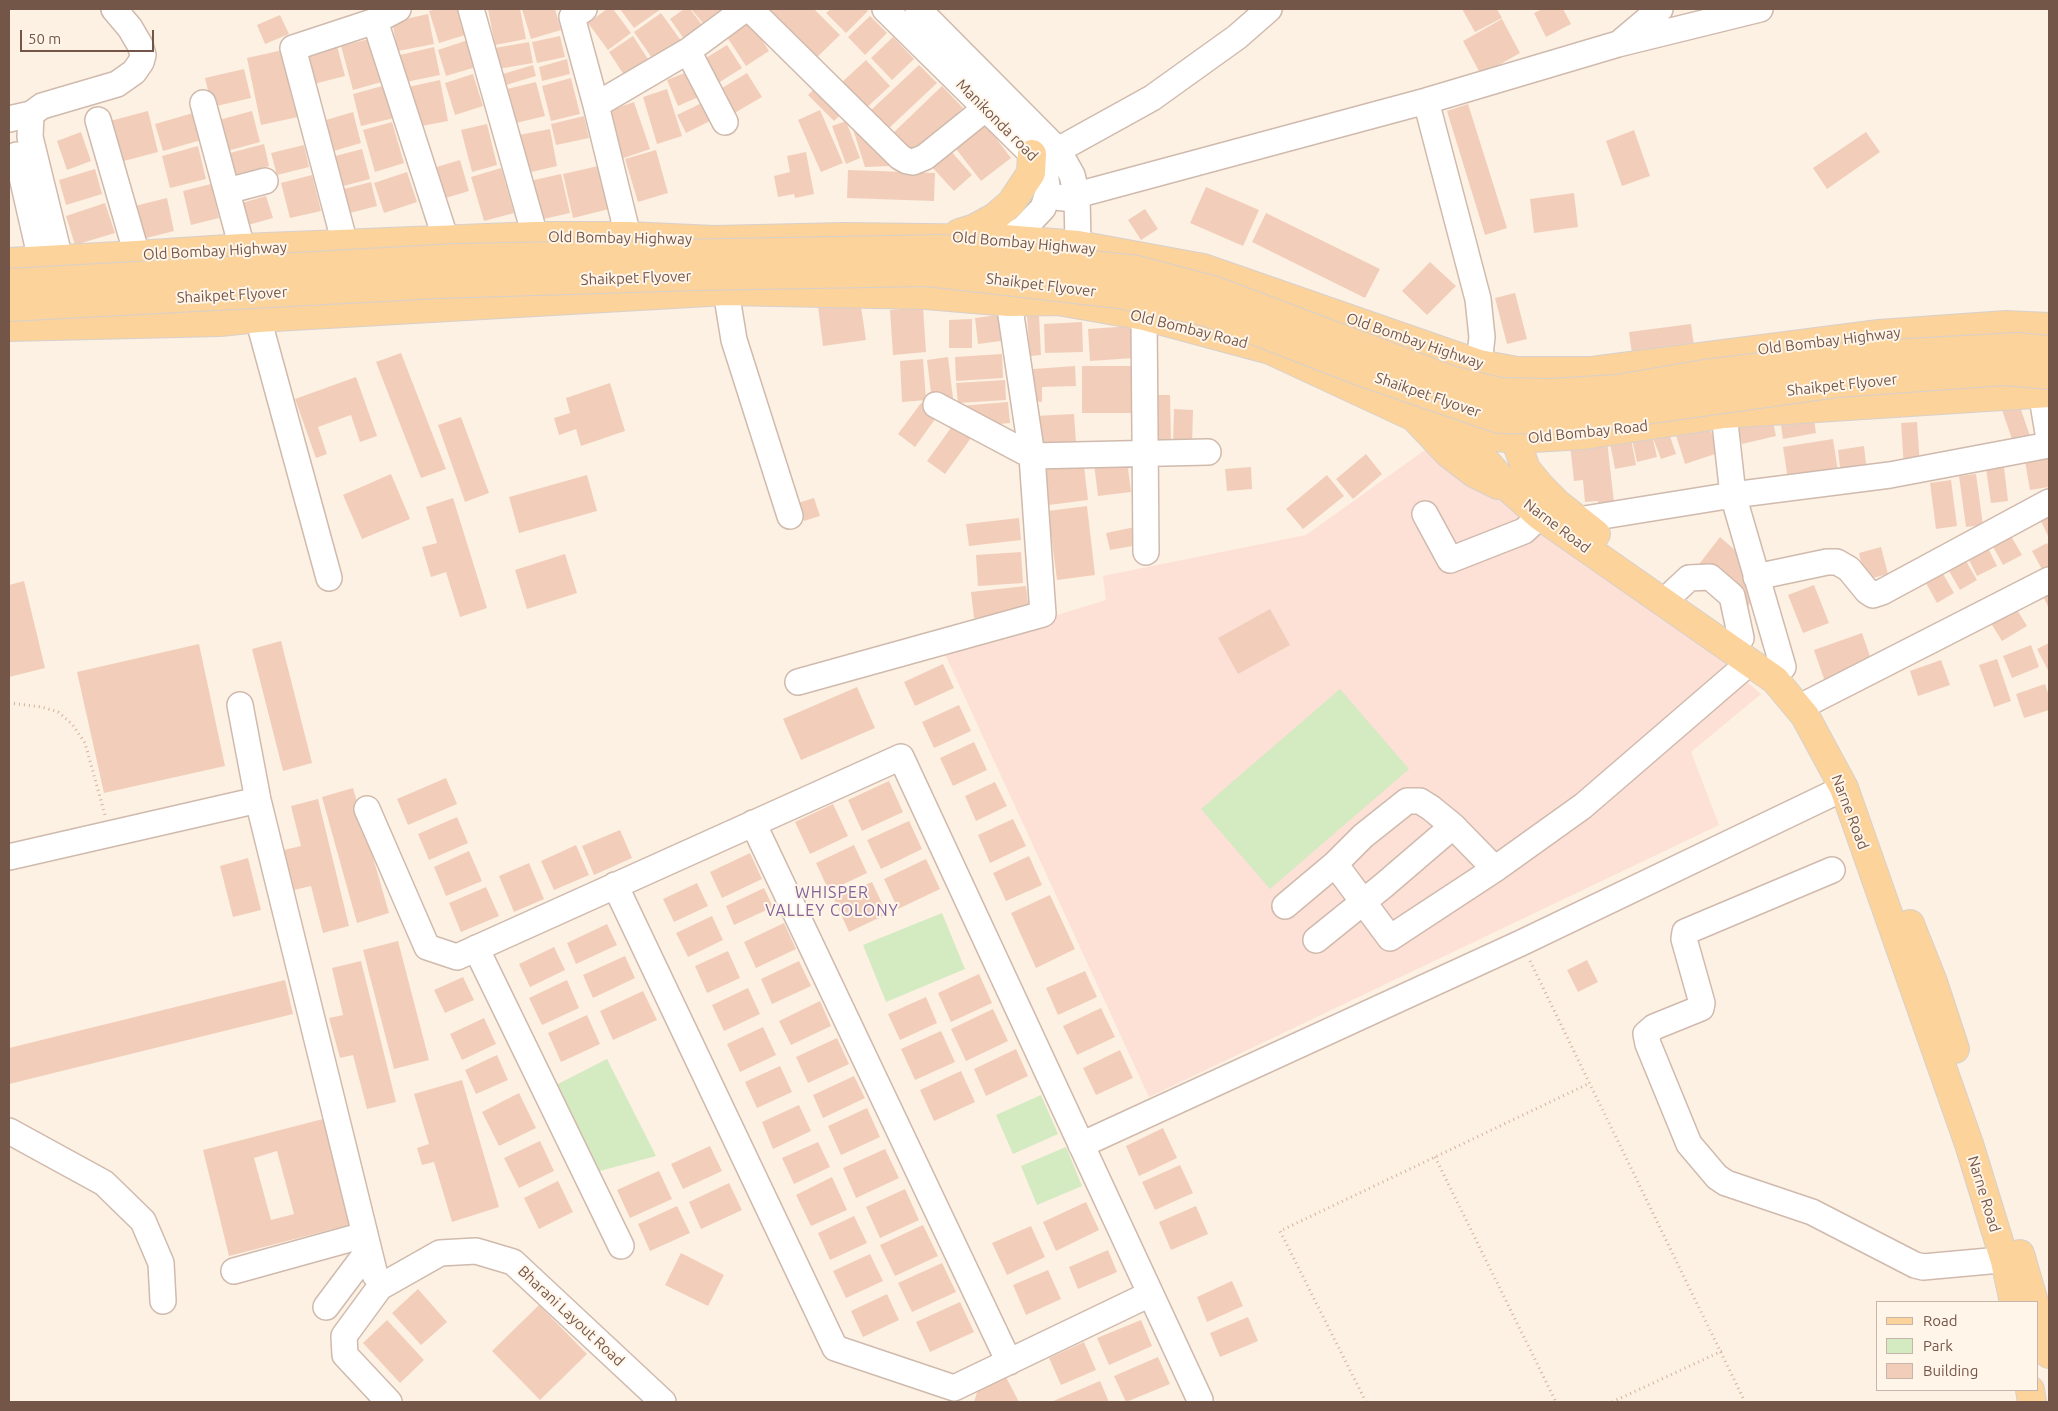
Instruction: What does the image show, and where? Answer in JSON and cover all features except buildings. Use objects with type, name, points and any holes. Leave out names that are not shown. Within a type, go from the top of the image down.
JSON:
[{"type":"main road","points":[[948,237],[976,228],[995,217],[1011,203],[1031,173],[1032,154]]},
{"type":"main road","name":"Old Bombay Highway","points":[[9,265],[50,259],[137,256],[242,248],[535,236],[628,236],[714,240],[1004,238],[1078,245],[1203,268],[1480,364],[1517,371],[1592,371],[1879,334],[2006,325],[2049,327]]},
{"type":"main road","name":"Shaikpet Flyover","points":[[9,265],[943,249],[1137,270],[1216,290],[1451,380],[1500,392],[1550,393],[1617,390],[1704,374],[1854,356],[2017,347],[2049,350]]},
{"type":"main road","points":[[136,324],[137,256]]},
{"type":"main road","name":"Shaikpet Flyover","points":[[9,307],[439,284],[698,276],[927,272],[1119,294],[1207,312],[1362,372],[1499,420],[1554,420],[1616,414],[1838,383],[2004,371],[2046,387]]},
{"type":"main road","points":[[9,327],[220,322],[258,318],[726,291],[926,295],[1009,302]]},
{"type":"main road","name":"Old Bombay Road","points":[[1009,302],[1058,301],[1144,316],[1270,350],[1414,417],[1472,434],[1515,439],[1585,435],[1724,414],[2046,387]]},
{"type":"main road","points":[[1472,434],[1480,364]]},
{"type":"main road","points":[[1414,417],[1448,453],[1474,473],[1511,490]]},
{"type":"main road","name":"Narne Road","points":[[1472,434],[1481,456],[1511,490],[1540,516],[1743,639],[1783,667],[1834,740],[1856,782],[1933,982],[2014,1260],[2014,1301]]},
{"type":"main road","name":"Narne Road","points":[[1515,439],[1526,469],[1552,499],[1578,520],[1682,585],[1743,639],[1774,680],[1805,716],[1844,788],[1969,1144],[2014,1260],[2034,1301]]},
{"type":"main road","points":[[2038,1314],[2049,1354]]},
{"type":"street","points":[[50,259],[30,137],[20,117],[42,106],[117,84],[134,72],[141,62],[143,55],[140,45],[130,28],[114,9]]},
{"type":"street","points":[[345,244],[293,48],[375,21],[398,9]]},
{"type":"street","points":[[471,9],[535,236]]},
{"type":"street","points":[[596,104],[688,51],[746,9]]},
{"type":"street","points":[[750,9],[900,157],[907,161],[913,162],[925,158],[986,108]]},
{"type":"street","name":"Manikonda road","points":[[884,9],[1032,154],[1041,166],[1046,179],[1048,193]]},
{"type":"street","name":"Manikonda road","points":[[918,9],[1058,150],[1072,175],[1077,195],[1078,245]]},
{"type":"street","points":[[1058,150],[1152,98],[1237,37],[1269,9]]},
{"type":"street","points":[[1618,44],[1660,9]]},
{"type":"street","points":[[1004,238],[1023,229],[1033,220],[1043,208],[1048,193],[1064,198],[1077,195],[1426,100],[1618,44],[1760,9]]},
{"type":"street","points":[[575,11],[628,236]]},
{"type":"street","points":[[375,21],[446,240]]},
{"type":"street","points":[[688,51],[725,122]]},
{"type":"street","points":[[1426,100],[1478,299],[1482,337],[1480,364]]},
{"type":"street","points":[[203,103],[242,248]]},
{"type":"street","points":[[98,120],[137,256]]},
{"type":"street","points":[[9,125],[50,259]]},
{"type":"street","points":[[227,191],[265,181]]},
{"type":"street","points":[[726,291],[734,340],[790,516]]},
{"type":"street","points":[[798,682],[1042,614],[1032,456],[1009,302]]},
{"type":"street","points":[[1144,316],[1146,552]]},
{"type":"street","points":[[258,318],[328,578]]},
{"type":"street","points":[[2046,387],[2049,440]]},
{"type":"street","points":[[936,404],[1032,456],[1208,452]]},
{"type":"street","points":[[1724,414],[1733,495],[1783,667]]},
{"type":"street","points":[[1578,520],[1733,495],[1890,475],[2049,445]]},
{"type":"street","points":[[1756,577],[1827,562],[1837,562],[1850,569],[1867,591],[1873,595],[1882,592],[2049,502]]},
{"type":"street","points":[[1425,514],[1450,560],[1524,532],[1540,516]]},
{"type":"street","points":[[1335,864],[1390,938],[1495,869],[1583,806],[1743,639],[1742,597],[1732,578],[1710,560],[1682,585]]},
{"type":"street","points":[[1808,703],[2049,580]]},
{"type":"street","points":[[240,705],[258,800],[375,1275]]},
{"type":"street","points":[[367,809],[427,947],[457,957],[901,757],[1200,1400]]},
{"type":"street","points":[[1081,1145],[1521,943],[1844,788]]},
{"type":"street","points":[[9,857],[258,800]]},
{"type":"street","points":[[1285,906],[1335,864],[1363,836],[1407,801],[1420,801],[1453,826],[1495,869]]},
{"type":"street","points":[[753,823],[1009,1362]]},
{"type":"street","points":[[1316,940],[1453,826]]},
{"type":"street","points":[[1832,870],[1685,932],[1684,940],[1702,1003],[1701,1008],[1654,1027],[1646,1034],[1648,1044],[1689,1144],[1704,1164],[1726,1183],[1812,1212],[1915,1265],[1923,1267],[2014,1260]]},
{"type":"street","points":[[615,885],[835,1348],[954,1388],[1150,1294]]},
{"type":"street","points":[[476,948],[621,1246]]},
{"type":"street","points":[[9,1131],[104,1183],[143,1221],[160,1263],[164,1301]]},
{"type":"street","points":[[234,1271],[366,1243]]},
{"type":"street","points":[[326,1307],[366,1243]]},
{"type":"street","name":"Bharani Layout Road","points":[[390,1402],[345,1355],[344,1336],[380,1287],[440,1252],[476,1251],[513,1262],[663,1402]]},
{"type":"path","points":[[9,702],[42,706],[58,712],[72,724],[85,743],[98,795]]},
{"type":"path","points":[[1521,943],[1722,1351],[1745,1402]]},
{"type":"path","points":[[1366,1402],[1280,1231],[1590,1083]]},
{"type":"path","points":[[1435,1157],[1556,1402]]},
{"type":"path","points":[[1612,1402],[1722,1351]]},
{"type":"shaded area","points":[[1425,450],[1649,595],[1761,694],[1691,752],[1719,825],[1149,1097],[943,650],[1106,600],[1103,576],[1306,535]]},
{"type":"green space","points":[[1340,689],[1409,769],[1270,889],[1201,809]]},
{"type":"green space","points":[[942,913],[965,969],[886,1002],[863,945]]},
{"type":"green space","points":[[607,1059],[656,1156],[596,1172],[554,1086]]},
{"type":"green space","points":[[1041,1095],[1058,1134],[1013,1154],[996,1115]]},
{"type":"green space","points":[[1066,1147],[1082,1186],[1037,1205],[1021,1166]]},
{"type":"district","name":"WHISPER VALLEY COLONY","points":[[832,902]]}]
